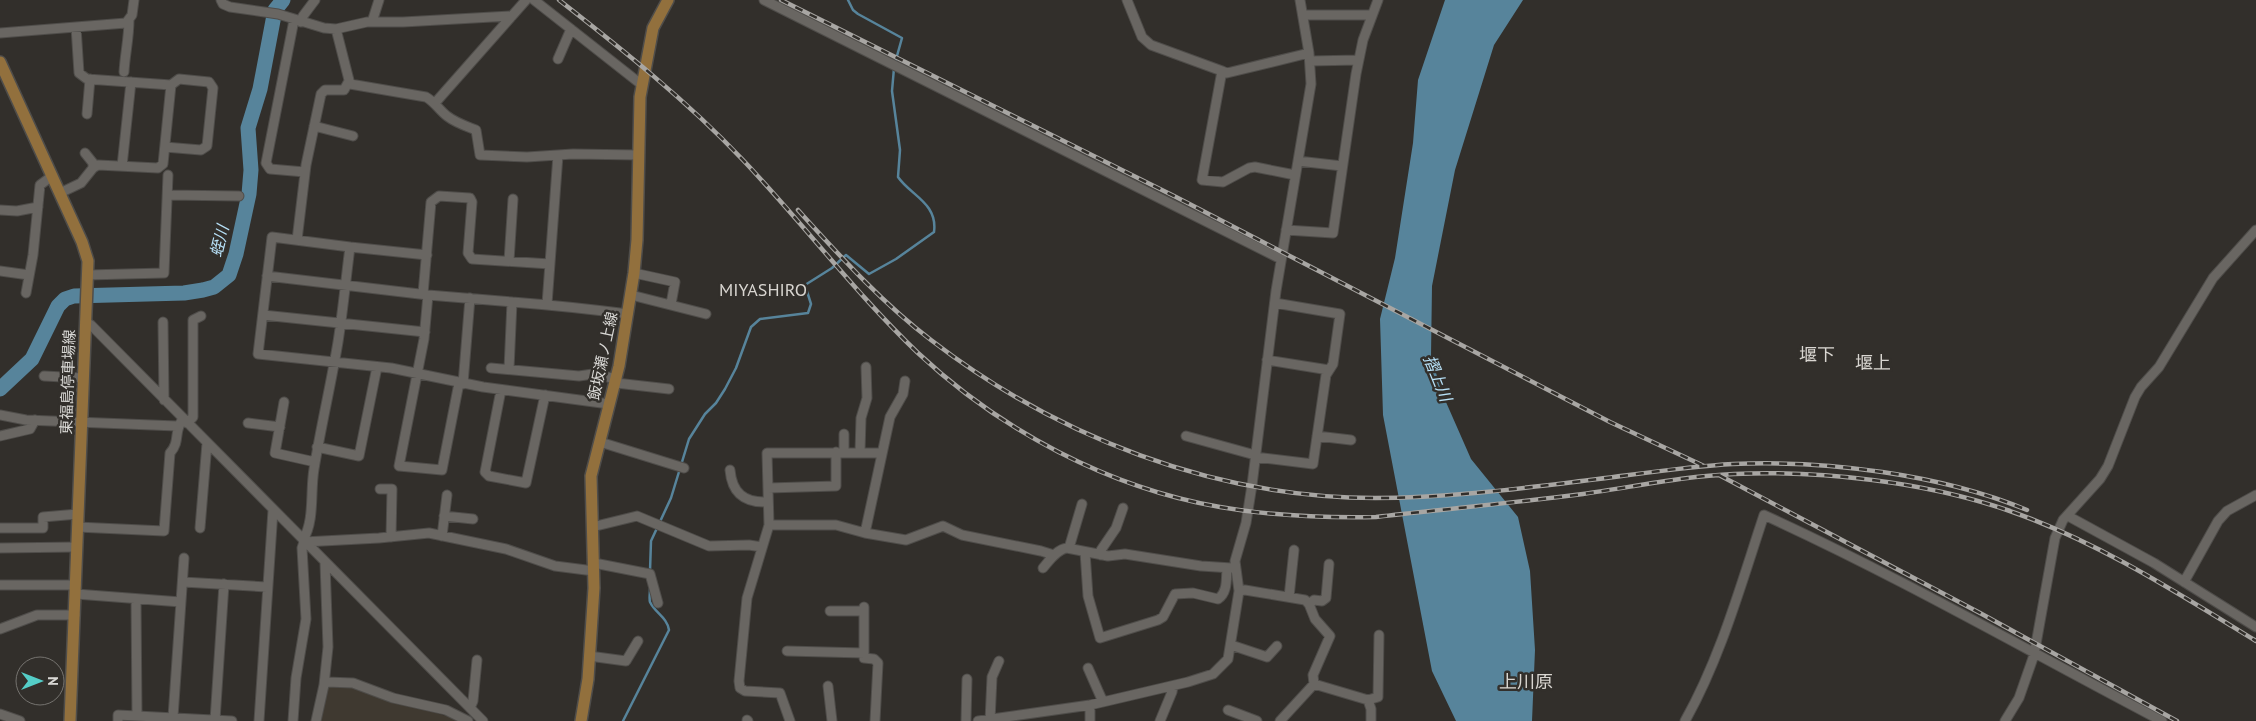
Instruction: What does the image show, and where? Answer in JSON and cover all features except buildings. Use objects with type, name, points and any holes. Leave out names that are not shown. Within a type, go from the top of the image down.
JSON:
[{"type":"main road","name":"飯坂瀬ノ上線","points":[[581,721],[588,680],[594,567],[590,476],[608,404],[616,381],[634,273],[637,240],[642,85],[652,28],[668,0]]},
{"type":"main road","name":"東福島停車場線","points":[[0,62],[86,254],[87,275],[70,721]]},
{"type":"street","points":[[0,32],[126,23],[132,15],[134,0]]},
{"type":"street","points":[[222,0],[223,4],[230,7],[278,14],[298,21],[336,29],[372,22],[512,16]]},
{"type":"street","points":[[305,172],[270,169],[266,163],[298,21],[314,0]]},
{"type":"street","points":[[372,22],[379,0]]},
{"type":"street","points":[[434,103],[526,0]]},
{"type":"street","points":[[534,0],[642,85]]},
{"type":"street","points":[[764,0],[1281,259]]},
{"type":"street","points":[[1127,0],[1142,36],[1151,45],[1227,73],[1310,57],[1358,60]]},
{"type":"street","points":[[1085,552],[1088,596],[1100,638],[1158,620],[1163,617],[1175,594],[1193,593],[1218,599],[1222,596],[1225,589],[1246,523],[1281,259],[1311,84],[1310,57],[1300,0]]},
{"type":"street","points":[[1286,230],[1333,233],[1358,60],[1362,40],[1378,0]]},
{"type":"street","points":[[1303,15],[1372,15]]},
{"type":"street","points":[[124,72],[126,49],[130,39],[129,20]]},
{"type":"street","points":[[76,27],[79,73],[90,79],[171,85],[179,79],[209,82],[213,88],[207,146],[201,150],[165,147]]},
{"type":"street","points":[[297,240],[305,172],[321,94],[325,90],[344,90],[349,82],[336,29]]},
{"type":"street","points":[[558,59],[571,29]]},
{"type":"street","points":[[1222,71],[1202,180],[1223,182],[1255,166],[1295,175]]},
{"type":"street","points":[[87,114],[90,79]]},
{"type":"street","points":[[122,166],[131,82]]},
{"type":"street","points":[[349,82],[350,84],[360,86],[426,97],[446,115],[460,124],[476,130],[480,155],[527,157],[639,155]]},
{"type":"street","points":[[60,194],[81,183],[93,168],[98,165],[158,168],[163,164],[171,85]]},
{"type":"street","points":[[314,126],[352,136]]},
{"type":"street","points":[[85,153],[93,168]]},
{"type":"street","points":[[547,304],[558,155]]},
{"type":"street","points":[[1298,161],[1342,166]]},
{"type":"street","points":[[87,275],[164,273],[168,174]]},
{"type":"street","points":[[26,293],[40,184],[52,176]]},
{"type":"street","points":[[168,195],[240,196]]},
{"type":"street","points":[[470,298],[461,383],[442,470],[399,466],[425,332],[427,255],[431,202],[439,196],[470,198],[472,202],[468,253],[472,259],[550,264]]},
{"type":"street","points":[[509,261],[513,199]]},
{"type":"street","points":[[0,210],[17,211],[38,207]]},
{"type":"street","points":[[2005,721],[2019,698],[2034,655],[2055,538],[2060,524],[2100,480],[2108,466],[2135,397],[2158,367],[2200,298],[2218,272],[2256,230]]},
{"type":"street","points":[[427,255],[272,237],[258,354],[377,367],[501,390],[608,404]]},
{"type":"street","points":[[293,721],[296,678],[306,619],[302,548],[309,529],[317,447],[334,363],[350,247]]},
{"type":"street","points":[[0,271],[29,275]]},
{"type":"street","points":[[634,273],[675,282],[671,304]]},
{"type":"street","points":[[267,276],[426,295],[547,304],[628,314]]},
{"type":"street","points":[[631,295],[706,314]]},
{"type":"street","points":[[509,369],[512,302]]},
{"type":"street","points":[[1186,436],[1255,456],[1313,464],[1326,375],[1333,364],[1340,314],[1275,303]]},
{"type":"street","points":[[262,315],[425,332]]},
{"type":"street","points":[[0,415],[35,420],[81,423],[182,423],[193,417],[193,320],[201,316]]},
{"type":"street","points":[[85,322],[92,325],[164,400],[182,423],[207,443],[483,721]]},
{"type":"street","points":[[163,322],[164,400]]},
{"type":"street","points":[[1267,360],[1329,370]]},
{"type":"street","points":[[317,447],[359,456],[377,367]]},
{"type":"street","points":[[860,452],[861,418],[867,398],[866,367]]},
{"type":"street","points":[[491,368],[579,376],[593,374],[616,381],[669,389]]},
{"type":"street","points":[[44,376],[83,378]]},
{"type":"street","points":[[865,533],[892,412],[903,394],[904,381]]},
{"type":"street","points":[[501,390],[485,472],[489,476],[526,483],[545,395]]},
{"type":"street","points":[[284,402],[275,454],[315,462]]},
{"type":"street","points":[[0,436],[30,429],[35,420]]},
{"type":"street","points":[[77,527],[164,531],[170,453],[176,447],[182,423]]},
{"type":"street","points":[[248,423],[280,427]]},
{"type":"street","points":[[768,488],[836,486],[844,434]]},
{"type":"street","points":[[1317,436],[1351,440]]},
{"type":"street","points":[[600,442],[684,468]]},
{"type":"street","points":[[200,528],[207,443]]},
{"type":"street","points":[[790,721],[780,693],[745,691],[740,688],[739,681],[747,598],[769,526],[767,453],[882,453]]},
{"type":"street","points":[[730,470],[731,485],[738,493],[748,500],[768,502]]},
{"type":"street","points":[[380,489],[392,489],[392,537]]},
{"type":"street","points":[[442,536],[447,495]]},
{"type":"street","points":[[2184,582],[2223,516],[2256,495]]},
{"type":"street","points":[[1069,548],[1082,504]]},
{"type":"street","points":[[1100,555],[1101,550],[1116,528],[1123,508]]},
{"type":"street","points":[[259,721],[273,510]]},
{"type":"street","points":[[0,528],[43,528],[43,517],[78,514]]},
{"type":"street","points":[[1685,721],[1697,700],[1726,629],[1764,515],[1845,552],[2034,655],[2162,721]]},
{"type":"street","points":[[444,516],[473,519]]},
{"type":"street","points":[[592,526],[637,516],[709,546],[749,545],[762,547]]},
{"type":"street","points":[[2068,516],[2112,539],[2256,627]]},
{"type":"street","points":[[769,526],[836,526],[906,540],[943,526],[962,536],[1042,550],[1054,556]]},
{"type":"street","points":[[303,541],[392,537],[426,533],[506,549],[555,566],[594,567],[650,574],[658,602]]},
{"type":"street","points":[[0,548],[77,546]]},
{"type":"street","points":[[1043,568],[1062,548],[1069,548],[1100,555],[1125,554],[1201,566],[1231,568]]},
{"type":"street","points":[[1289,597],[1294,550]]},
{"type":"street","points":[[173,717],[184,558]]},
{"type":"street","points":[[316,721],[320,710],[328,647],[325,563]]},
{"type":"street","points":[[1309,604],[1314,600],[1322,601],[1326,598],[1329,564]]},
{"type":"street","points":[[978,721],[1090,705],[1173,686],[1214,674],[1228,659],[1232,645],[1239,591],[1231,568]]},
{"type":"street","points":[[183,582],[267,587]]},
{"type":"street","points":[[216,720],[224,584]]},
{"type":"street","points":[[0,585],[76,590],[136,599],[181,602]]},
{"type":"street","points":[[1239,591],[1245,590],[1305,600],[1309,604],[1315,619],[1330,636],[1313,675],[1314,684],[1280,721]]},
{"type":"street","points":[[136,599],[138,716]]},
{"type":"street","points":[[830,611],[864,609],[864,658],[874,659],[878,663],[875,721]]},
{"type":"street","points":[[0,629],[37,615],[75,615]]},
{"type":"street","points":[[1314,684],[1368,700],[1378,697],[1380,635]]},
{"type":"street","points":[[589,656],[626,661],[638,641]]},
{"type":"street","points":[[1232,645],[1267,657],[1277,646]]},
{"type":"street","points":[[787,651],[864,653]]},
{"type":"street","points":[[470,708],[473,701],[477,660]]},
{"type":"street","points":[[990,720],[992,677],[998,661]]},
{"type":"street","points":[[1088,668],[1102,702]]},
{"type":"street","points":[[966,721],[967,679]]},
{"type":"street","points":[[324,685],[327,682],[353,683],[393,698],[446,710],[468,721]]},
{"type":"street","points":[[828,686],[832,721]]},
{"type":"street","points":[[1160,721],[1173,686]]},
{"type":"street","points":[[1368,700],[1371,709],[1371,721]]},
{"type":"street","points":[[1090,705],[1090,721]]},
{"type":"street","points":[[1228,710],[1257,721]]},
{"type":"street","points":[[0,714],[20,721]]},
{"type":"street","points":[[118,721],[118,715],[153,719],[173,717],[232,721]]},
{"type":"shaded area","points":[[325,686],[353,687],[462,721],[316,721]]},
{"type":"water","points":[[1445,0],[1523,0],[1494,45],[1455,170],[1432,286],[1431,356],[1442,393],[1471,459],[1518,517],[1530,571],[1535,650],[1532,721],[1456,721],[1432,671],[1383,415],[1380,319],[1395,258],[1413,143],[1418,80]]},
{"type":"waterway","name":"蛭川","points":[[0,389],[32,359],[58,306],[65,299],[74,296],[184,293],[214,287],[229,275],[236,254],[249,194],[251,170],[248,128],[260,89],[275,10],[283,0]]},
{"type":"waterway","points":[[848,0],[853,10],[858,14],[902,38],[895,63]]},
{"type":"waterway","points":[[650,571],[651,541],[671,498],[689,439],[705,414],[716,403],[725,389],[736,368],[751,327],[760,319],[808,313],[811,304],[805,285],[832,268],[846,255],[869,274],[896,259],[934,232],[934,222],[928,207],[898,177],[900,150],[892,91],[894,68]]},
{"type":"waterway","points":[[623,721],[669,630],[666,622],[650,602],[650,589]]},
{"type":"railway","points":[[559,0],[654,76],[721,137],[872,306],[918,353],[950,381],[1020,431],[1058,452],[1138,486],[1179,498],[1240,510],[1298,516],[1376,517],[1557,497],[1715,475],[1802,474],[1872,480],[1908,485],[1975,500],[2040,523],[2104,552],[2196,604],[2256,641]]},
{"type":"railway","points":[[781,0],[1176,197],[1610,422],[1704,466]]},
{"type":"railway","points":[[798,210],[895,310],[931,340],[980,375],[1031,406],[1085,433],[1140,455],[1197,474],[1256,487],[1315,495],[1400,498],[1500,491],[1713,465],[1806,464],[1844,467],[1920,479],[1957,487],[2027,510]]},
{"type":"railway","points":[[1719,475],[1980,613],[2177,721]]},
{"type":"district","name":"MIYASHIRO","points":[[763,290]]},
{"type":"district","name":"堰下","points":[[1817,355]]},
{"type":"district","name":"堰上","points":[[1873,363]]},
{"type":"district","name":"上川原","points":[[1526,682]]},
{"type":"water label","name":"摺上川","points":[[1438,378]]}]
